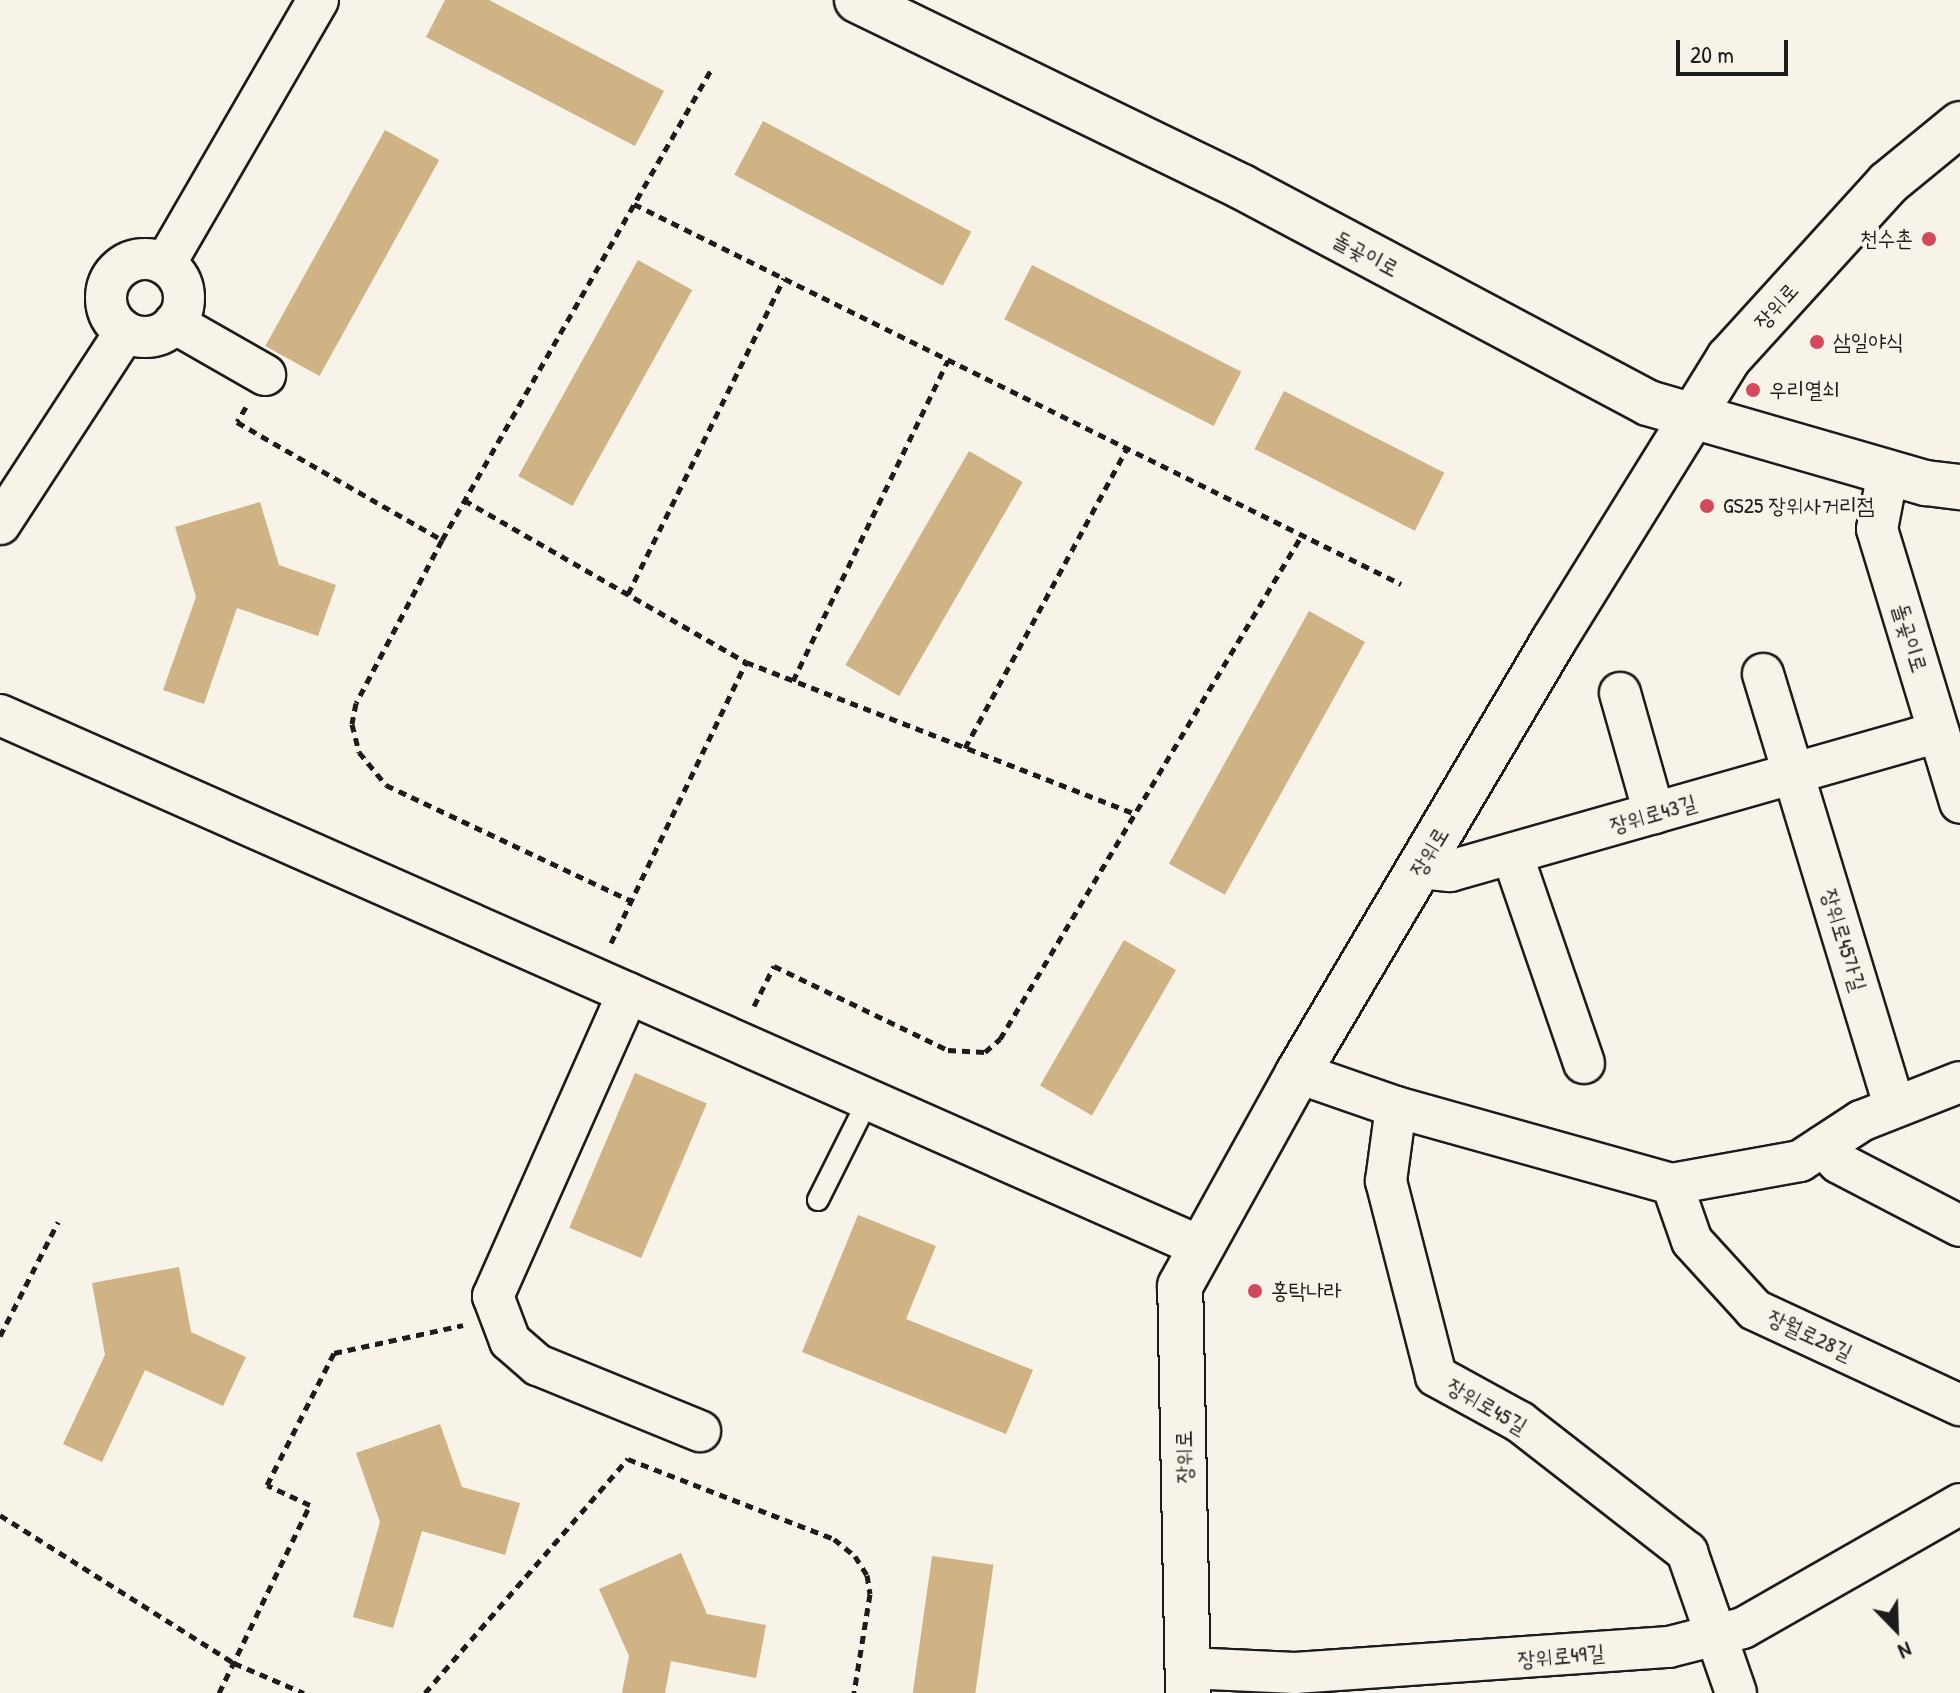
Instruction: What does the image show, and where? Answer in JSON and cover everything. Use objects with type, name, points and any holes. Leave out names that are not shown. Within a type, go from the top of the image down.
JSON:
[{"type":"street","points":[[165,264],[318,0]]},
{"type":"street","name":"돌곶이로","points":[[857,0],[1242,187],[1648,403],[1888,472],[1960,487]]},
{"type":"street","name":"장위로","points":[[1188,1680],[1180,1286],[1298,1073],[1729,358],[1888,183],[1960,124]]},
{"type":"street","points":[[134,260],[165,264],[182,288],[184,301],[174,323],[151,336],[125,332],[115,324],[106,299],[114,274],[134,260]]},
{"type":"street","points":[[174,323],[265,375]]},
{"type":"street","points":[[0,524],[125,332]]},
{"type":"street","name":"돌곶이로","points":[[1888,472],[1877,529],[1960,803]]},
{"type":"street","points":[[1763,674],[1794,774]]},
{"type":"street","points":[[1620,693],[1654,813]]},
{"type":"street","points":[[0,715],[1201,1247]]},
{"type":"street","name":"장위로43길","points":[[1420,868],[1450,871],[1939,732]]},
{"type":"street","name":"장위로45가길","points":[[1794,774],[1894,1106]]},
{"type":"street","points":[[1512,854],[1584,1063]]},
{"type":"street","points":[[611,986],[493,1296],[499,1317],[517,1349],[538,1365],[700,1431]]},
{"type":"street","points":[[1298,1073],[1396,1107],[1672,1184],[1800,1161],[1894,1106],[1960,1082]]},
{"type":"street","name":"장위로45길","points":[[1396,1107],[1386,1181],[1436,1376],[1520,1422],[1687,1552],[1713,1635],[1736,1693]]},
{"type":"street","points":[[1823,1146],[1839,1163],[1960,1226]]},
{"type":"street","name":"장월로28길","points":[[1672,1184],[1692,1241],[1755,1310],[1960,1405]]},
{"type":"street","name":"장위로49길","points":[[1188,1680],[1437,1666],[1669,1647],[1743,1628],[1960,1504]]},
{"type":"street","points":[[1188,1680],[1245,1693]]},
{"type":"lane","points":[[818,1200],[868,1100]]},
{"type":"path","points":[[631,901],[386,785],[359,752],[352,724],[356,703],[442,540],[711,70]]},
{"type":"path","points":[[634,204],[1401,584]]},
{"type":"path","points":[[628,594],[784,279]]},
{"type":"path","points":[[793,681],[948,360]]},
{"type":"path","points":[[265,375],[237,422],[442,540]]},
{"type":"path","points":[[965,748],[1127,448]]},
{"type":"path","points":[[464,500],[746,662],[1135,814]]},
{"type":"path","points":[[774,966],[948,1050],[985,1052],[1000,1039],[1302,535]]},
{"type":"path","points":[[611,986],[631,901],[746,662]]},
{"type":"path","points":[[0,1336],[58,1222]]},
{"type":"path","points":[[219,1693],[310,1505],[267,1485],[334,1353],[499,1317]]},
{"type":"path","points":[[425,1693],[628,1459],[834,1539],[855,1556],[867,1575],[870,1594],[854,1693]]},
{"type":"path","points":[[0,1515],[234,1663],[304,1693]]},
{"type":"building","points":[[445,0],[489,0],[664,91],[635,146],[426,37]]},
{"type":"building","points":[[763,121],[971,232],[943,286],[734,175]]},
{"type":"building","points":[[385,130],[439,160],[319,376],[265,346]]},
{"type":"building","points":[[638,260],[692,290],[572,506],[518,476]]},
{"type":"building","points":[[1032,265],[1241,372],[1214,426],[1004,319]]},
{"type":"building","points":[[1284,391],[1444,473],[1415,531],[1254,449]]},
{"type":"building","points":[[969,451],[1023,482],[899,696],[846,665]]},
{"type":"building","points":[[260,502],[279,565],[336,585],[318,636],[237,608],[204,704],[163,690],[196,597],[175,527]]},
{"type":"building","points":[[1309,611],[1365,642],[1225,895],[1169,864]]},
{"type":"building","points":[[1124,940],[1176,970],[1092,1115],[1040,1085]]},
{"type":"building","points":[[635,1073],[707,1103],[641,1258],[569,1228]]},
{"type":"building","points":[[858,1215],[936,1246],[906,1319],[1033,1370],[1006,1434],[802,1352]]},
{"type":"building","points":[[179,1267],[191,1332],[246,1357],[223,1406],[145,1370],[102,1462],[63,1444],[105,1355],[92,1283]]},
{"type":"building","points":[[440,1424],[462,1487],[520,1503],[505,1555],[422,1531],[393,1628],[353,1617],[380,1522],[356,1453]]},
{"type":"building","points":[[681,1553],[707,1614],[766,1625],[756,1678],[671,1661],[665,1693],[622,1693],[629,1656],[599,1589]]},
{"type":"building","points":[[932,1556],[993,1565],[975,1693],[913,1693]]},
{"type":"place","name":"천수촌","points":[[1929,239]]},
{"type":"place","name":"삼일야식","points":[[1817,342]]},
{"type":"place","name":"우리열쇠","points":[[1753,390]]},
{"type":"place","name":"GS25 장위사거리점","points":[[1707,506]]},
{"type":"place","name":"홍탁나라","points":[[1255,1291]]}]
